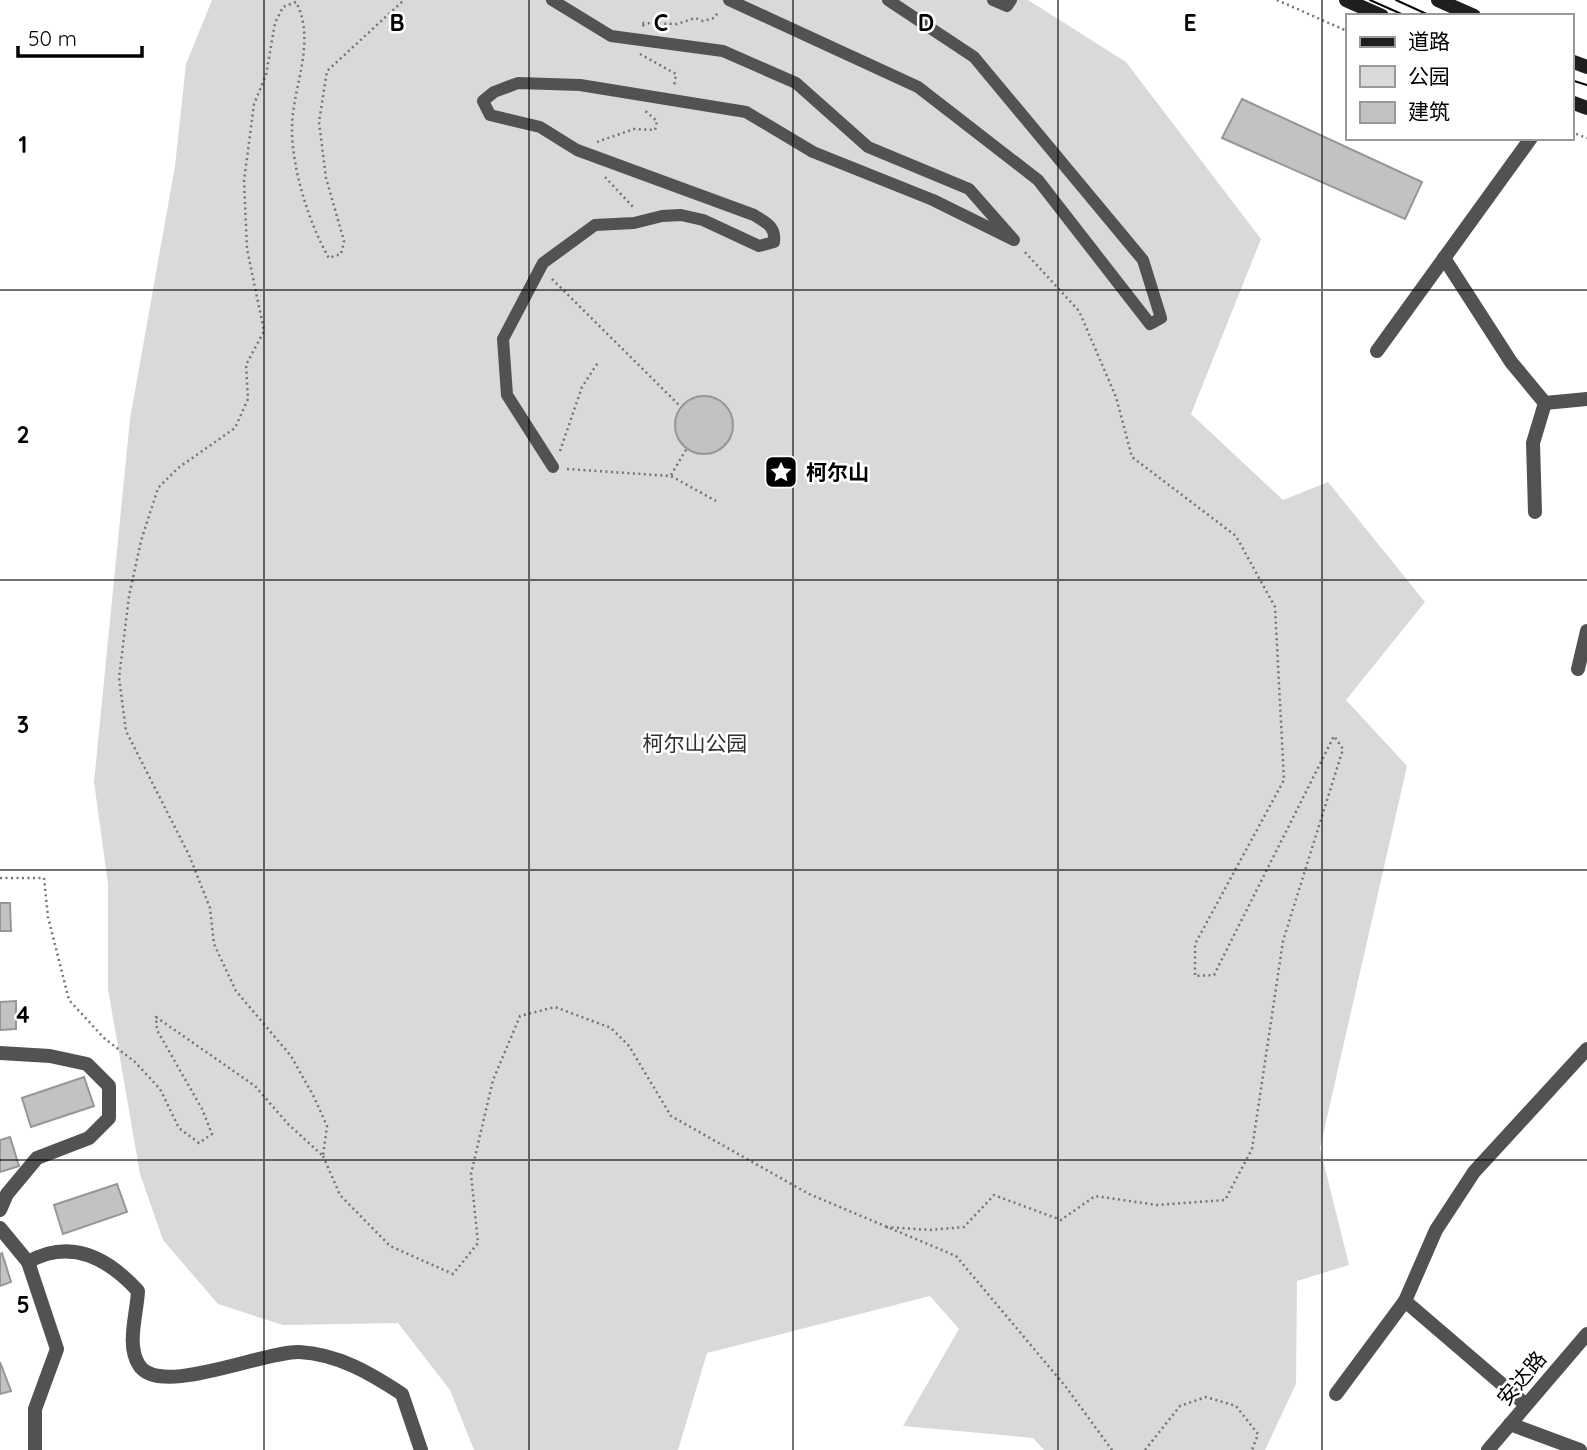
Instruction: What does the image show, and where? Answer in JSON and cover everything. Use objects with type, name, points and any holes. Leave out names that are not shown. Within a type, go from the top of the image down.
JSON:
[{"type":"main road","points":[[1346,0],[1378,14]]},
{"type":"main road","points":[[1438,0],[1470,14]]},
{"type":"street","points":[[552,0],[611,36],[723,51],[796,83],[867,147],[969,189],[1014,240]]},
{"type":"street","points":[[729,0],[918,87],[1038,180],[1150,324],[1161,318],[1143,260],[974,57],[888,0]]},
{"type":"street","points":[[993,0],[1007,6],[1011,0]]},
{"type":"street","points":[[554,467],[507,396],[503,339],[541,268],[595,225],[634,223],[681,215],[703,220],[759,246],[774,242],[775,235],[772,226],[754,215],[581,151],[540,127],[490,114],[483,101],[494,92],[518,83],[605,87],[619,92],[746,112],[813,152],[933,200],[1014,240]]},
{"type":"street","points":[[1377,351],[1530,140]]},
{"type":"street","points":[[1444,258],[1511,362],[1545,403]]},
{"type":"street","points":[[1545,403],[1587,399]]},
{"type":"street","points":[[1535,512],[1533,443],[1545,403]]},
{"type":"street","points":[[1578,669],[1587,631]]},
{"type":"street","points":[[1336,1394],[1405,1301],[1436,1230],[1474,1172],[1587,1049]]},
{"type":"street","points":[[0,1053],[50,1056],[87,1064],[109,1086],[109,1118],[89,1138],[37,1158],[7,1194],[0,1210]]},
{"type":"street","points":[[0,1228],[28,1262],[57,1349],[35,1409],[35,1450]]},
{"type":"street","points":[[28,1262],[42,1254],[68,1251],[95,1257],[118,1269],[138,1291],[133,1344],[139,1366],[148,1374],[173,1378],[274,1354],[320,1354],[367,1371],[402,1394],[421,1450]]},
{"type":"street","points":[[1405,1301],[1525,1404]]},
{"type":"street","name":"安达路","points":[[1488,1450],[1587,1334]]},
{"type":"street","points":[[1510,1424],[1580,1450]]},
{"type":"path","points":[[324,1156],[327,1126],[314,1097],[291,1056],[236,991],[214,944],[210,908],[189,855],[126,731],[119,678],[129,596],[141,541],[158,488],[178,468],[235,428],[248,399],[246,365],[264,331],[247,249],[244,181],[254,104],[266,75],[275,23],[283,8],[296,2],[304,17],[302,80],[292,127],[295,174],[329,258],[341,254],[344,241],[326,178],[319,122],[327,71],[404,0]]},
{"type":"path","points":[[1277,0],[1346,31]]},
{"type":"path","points":[[654,42],[654,34],[641,23],[677,24],[695,19],[703,21],[714,18],[723,7],[742,7]]},
{"type":"path","points":[[628,38],[642,57],[676,74],[673,87],[656,97]]},
{"type":"path","points":[[619,92],[640,105],[657,121],[658,126],[655,130],[634,129],[618,133],[581,151],[634,207],[634,223]]},
{"type":"path","points":[[886,1227],[930,1230],[964,1227],[995,1195],[1061,1220],[1095,1196],[1157,1205],[1225,1200],[1252,1149],[1283,942],[1343,749],[1334,736],[1214,975],[1195,976],[1195,944],[1284,780],[1275,607],[1236,536],[1132,457],[1116,397],[1079,311],[1014,240]]},
{"type":"path","points":[[541,268],[681,407]]},
{"type":"path","points":[[599,361],[582,387],[554,467],[671,476],[716,501]]},
{"type":"path","points":[[671,476],[687,448]]},
{"type":"path","points":[[0,878],[44,878],[48,917],[69,1000],[104,1038],[135,1062],[160,1090],[179,1128],[199,1143],[212,1134],[202,1109],[157,1030],[156,1017],[255,1086],[288,1124],[324,1156],[340,1195],[390,1246],[453,1274],[478,1243],[471,1174],[494,1080],[520,1016],[555,1007],[611,1028],[629,1046],[671,1116],[809,1194],[956,1256],[1066,1387],[1112,1450]]},
{"type":"path","points":[[1146,1450],[1180,1406],[1206,1397],[1236,1406],[1258,1434],[1252,1450]]},
{"type":"green space","name":"柯尔山公园","points":[[212,0],[1028,0],[1126,62],[1261,239],[1191,414],[1283,500],[1328,482],[1425,602],[1346,700],[1407,766],[1320,1148],[1349,1265],[1297,1281],[1296,1384],[1265,1450],[1044,1450],[1033,1438],[903,1426],[959,1329],[930,1296],[707,1353],[678,1450],[474,1450],[450,1390],[398,1323],[283,1325],[218,1304],[163,1240],[140,1174],[108,989],[108,884],[94,782],[130,419],[175,166],[186,64]]},
{"type":"building","points":[[1242,99],[1422,182],[1405,219],[1222,138]]},
{"type":"building","points":[[698,396],[710,396],[725,404],[733,419],[733,431],[725,446],[710,454],[698,454],[683,446],[675,431],[675,419],[683,404]]},
{"type":"building","points":[[0,903],[10,903],[11,931],[0,931]]},
{"type":"building","points":[[16,1001],[16,1029],[0,1030],[0,1002]]},
{"type":"building","points":[[84,1077],[94,1106],[31,1127],[22,1098]]},
{"type":"building","points":[[10,1137],[19,1166],[0,1172],[0,1140]]},
{"type":"building","points":[[117,1184],[127,1212],[63,1234],[54,1205]]},
{"type":"building","points":[[2,1253],[11,1282],[0,1286],[0,1254]]},
{"type":"building","points":[[0,1362],[11,1391],[0,1394]]},
{"type":"tram line","points":[[1370,0],[1402,14]]},
{"type":"tram line","points":[[1396,0],[1427,14]]},
{"type":"tram line","points":[[1573,81],[1587,85]]},
{"type":"place","name":"柯尔山","points":[[781,472]]}]
